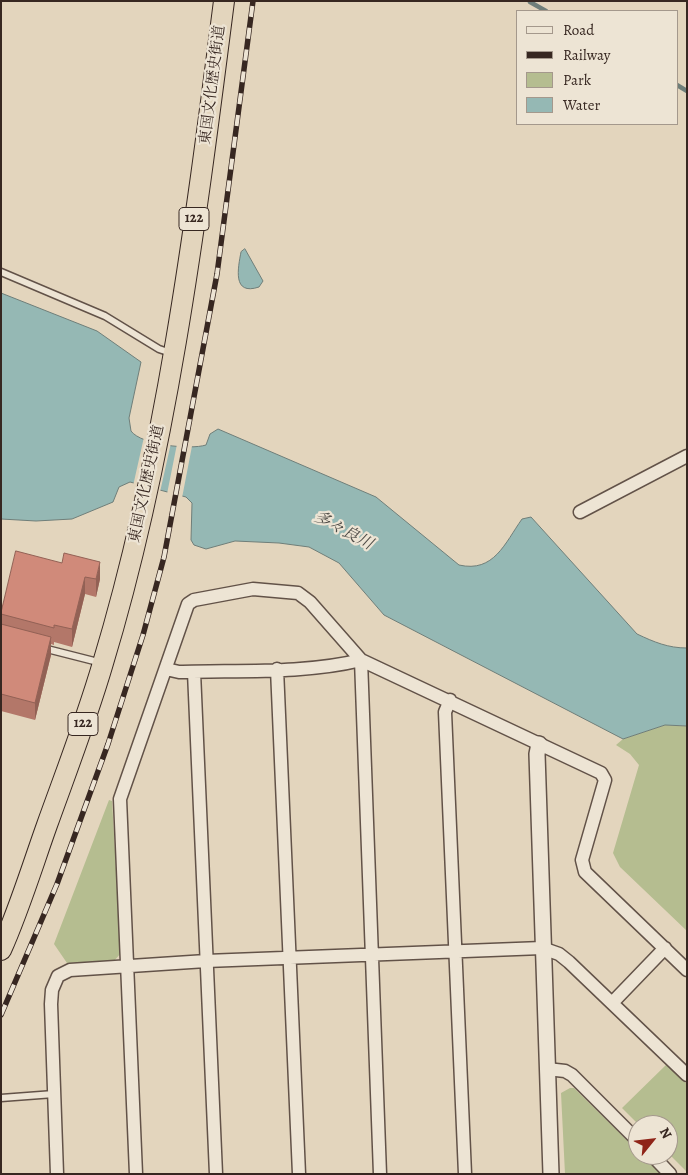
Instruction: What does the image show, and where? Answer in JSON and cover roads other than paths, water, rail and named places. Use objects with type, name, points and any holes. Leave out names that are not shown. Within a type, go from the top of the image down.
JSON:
[{"type":"highway","name":"東国文化歴史街道","points":[[1,949],[104,663],[146,493],[173,354],[204,158],[224,1]]},
{"type":"street","points":[[580,512],[687,456]]},
{"type":"street","points":[[136,1174],[120,798],[188,604],[194,600],[253,589],[298,594],[310,602],[361,660],[450,700],[601,773],[605,780],[582,860],[585,872],[687,970]]},
{"type":"street","points":[[166,669],[179,672],[194,672],[277,669],[341,665],[361,660]]},
{"type":"street","points":[[361,660],[380,1174]]},
{"type":"street","points":[[277,669],[288,958],[299,1174]]},
{"type":"street","points":[[194,672],[216,1174]]},
{"type":"street","points":[[450,700],[445,712],[465,1174]]},
{"type":"street","points":[[539,744],[537,754],[542,948],[552,1174]]},
{"type":"street","points":[[57,1174],[51,1004],[52,990],[58,976],[70,970],[206,961],[542,948],[559,954],[612,1002],[687,1075]]},
{"type":"street","points":[[612,1002],[665,948]]},
{"type":"street","points":[[548,1069],[565,1071],[572,1075],[628,1131]]},
{"type":"lane","points":[[1,272],[104,316],[159,349],[173,354]]},
{"type":"lane","points":[[36,646],[104,663]]},
{"type":"lane","points":[[1,1098],[54,1094]]},
{"type":"water","points":[[245,249],[263,281],[259,287],[244,288],[239,279],[238,272],[241,252]]},
{"type":"water","name":"多々良川","points":[[1,293],[97,331],[141,362],[129,418],[131,431],[136,436],[145,440],[166,445],[189,447],[206,445],[210,434],[218,429],[376,497],[459,565],[481,565],[490,560],[504,546],[522,519],[531,517],[637,634],[661,644],[687,648],[687,726],[665,725],[623,739],[384,615],[339,563],[309,547],[279,543],[235,541],[206,549],[194,545],[191,540],[192,503],[186,497],[130,482],[119,487],[113,502],[72,519],[36,521],[1,519]]},
{"type":"waterway","points":[[530,2],[544,10]]},
{"type":"waterway","points":[[678,86],[687,91]]},
{"type":"railway","points":[[1,1015],[57,884],[108,744],[143,635],[164,557],[217,274],[253,1]]}]
